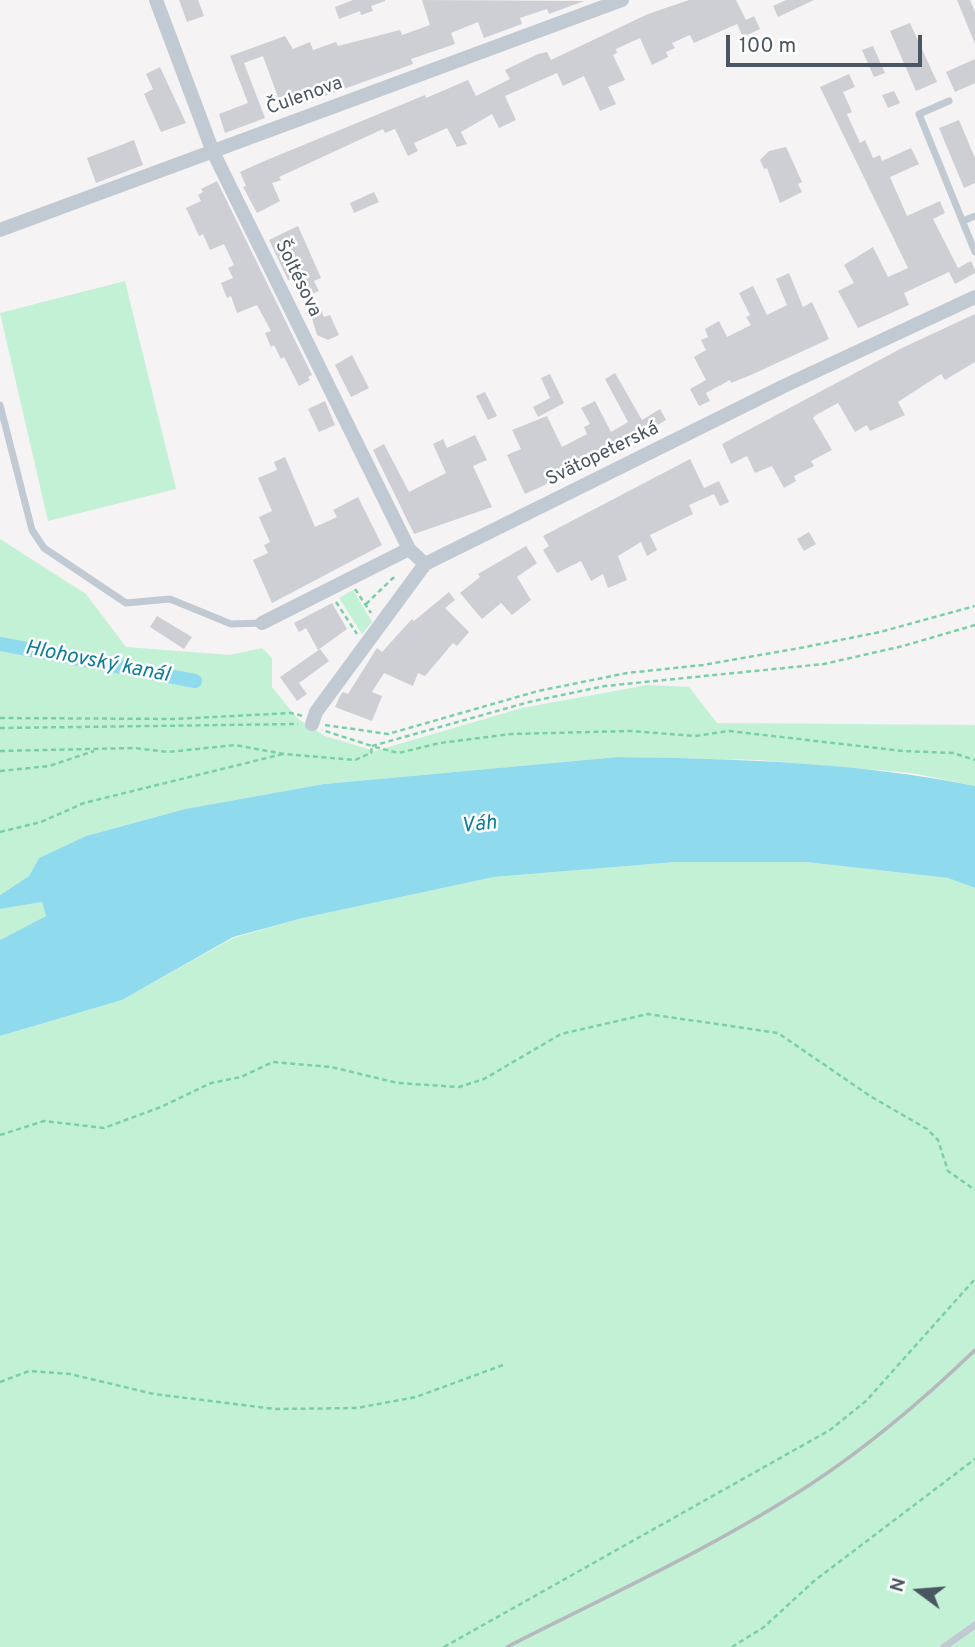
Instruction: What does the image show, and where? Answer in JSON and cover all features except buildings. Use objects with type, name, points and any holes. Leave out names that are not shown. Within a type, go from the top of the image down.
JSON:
[{"type":"street","name":"Šoltésova","points":[[156,0],[213,152],[409,549],[425,564]]},
{"type":"street","name":"Čulenova","points":[[0,230],[213,152],[585,6],[622,0]]},
{"type":"street","name":"Svätopeterská","points":[[312,724],[316,712],[425,564],[784,386],[975,297]]},
{"type":"street","points":[[262,623],[409,549]]},
{"type":"lane","points":[[949,101],[919,114],[975,252]]},
{"type":"lane","points":[[962,221],[975,216]]},
{"type":"lane","points":[[0,405],[32,530],[44,548],[126,603],[170,598],[231,624],[262,623]]},
{"type":"lane","points":[[944,1647],[975,1625]]},
{"type":"path","points":[[366,604],[393,578],[401,578]]},
{"type":"path","points":[[353,585],[377,621]]},
{"type":"path","points":[[330,591],[348,625],[366,644]]},
{"type":"path","points":[[0,728],[312,724],[388,734],[538,691],[627,673],[703,665],[800,648],[880,632],[975,606]]},
{"type":"path","points":[[372,746],[528,702],[605,686],[824,664],[892,649],[975,625]]},
{"type":"path","points":[[0,718],[175,719],[291,712],[304,716],[331,735],[398,753],[440,743],[511,734],[620,731],[695,736],[729,731],[903,751],[953,753],[975,760]]},
{"type":"path","points":[[0,751],[181,751],[235,745],[284,754],[355,760],[371,753],[372,746]]},
{"type":"path","points":[[0,771],[49,766],[83,757],[97,749]]},
{"type":"path","points":[[0,832],[41,822],[84,803],[284,754]]},
{"type":"path","points":[[0,1135],[44,1121],[104,1128],[161,1107],[211,1083],[241,1077],[272,1062],[331,1067],[398,1083],[459,1087],[484,1079],[561,1034],[648,1014],[778,1033],[870,1097],[927,1129],[938,1140],[948,1171],[975,1190]]},
{"type":"path","points":[[444,1647],[583,1572],[714,1493],[830,1430],[866,1401],[975,1279]]},
{"type":"path","points":[[0,1382],[29,1371],[70,1374],[167,1396],[275,1409],[357,1408],[416,1397],[503,1365]]},
{"type":"path","points":[[732,1647],[764,1627],[814,1581],[975,1459]]},
{"type":"green space","points":[[125,281],[176,489],[48,521],[0,313]]},
{"type":"green space","points":[[0,539],[86,594],[126,647],[230,655],[262,648],[272,658],[272,687],[298,719],[325,736],[375,751],[522,708],[647,685],[689,687],[717,723],[975,725],[975,786],[912,773],[759,760],[618,757],[324,784],[185,809],[86,836],[39,858],[29,876],[0,895]]},
{"type":"green space","points":[[353,590],[372,622],[362,634],[339,598]]},
{"type":"green space","points":[[676,862],[806,862],[948,878],[975,888],[975,1647],[0,1647],[0,1036],[122,1000],[233,938],[303,918],[494,877]]},
{"type":"green space","points":[[42,902],[46,916],[0,940],[0,909]]},
{"type":"water","name":"Váh","points":[[618,757],[842,767],[975,786],[975,888],[948,878],[806,862],[676,862],[494,877],[303,918],[233,937],[122,1000],[0,1036],[0,940],[46,916],[42,902],[0,909],[0,895],[29,876],[39,858],[86,836],[185,809],[324,784]]},
{"type":"waterway","name":"Hlohovský kanál","points":[[0,644],[195,681]]},
{"type":"railway","points":[[507,1647],[700,1550],[775,1507],[854,1454],[896,1421],[975,1350]]}]
